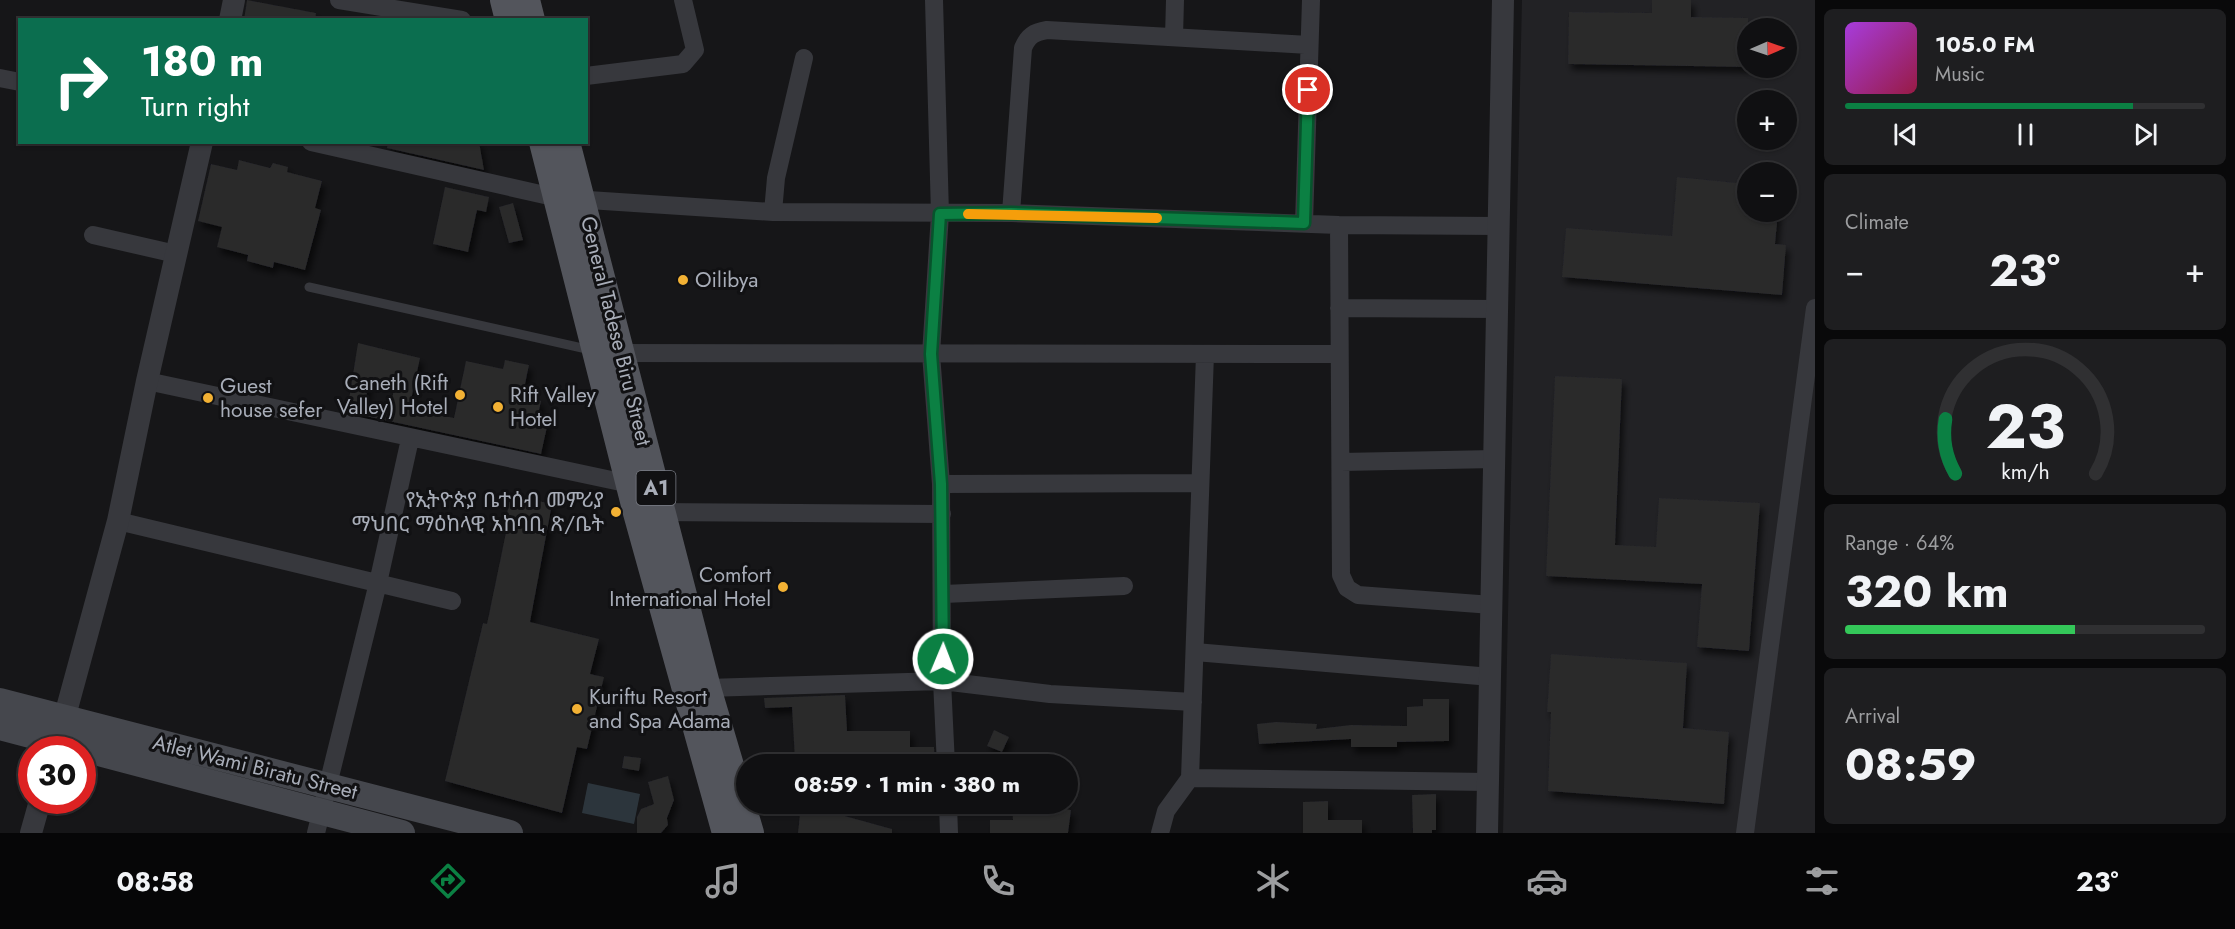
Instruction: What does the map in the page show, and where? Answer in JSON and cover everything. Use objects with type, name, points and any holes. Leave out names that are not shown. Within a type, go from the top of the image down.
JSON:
[{"type":"main road","points":[[504,0],[508,18]]},
{"type":"main road","points":[[526,0],[530,18]]},
{"type":"main road","name":"General Tadese Biru Street","points":[[544,144],[570,198]]},
{"type":"main road","name":"General Tadese Biru Street","points":[[566,144],[570,198],[610,353],[726,833]]},
{"type":"main road","name":"General Tadese Biru Street","points":[[610,353],[630,484],[649,512],[707,688],[750,833]]},
{"type":"main road","name":"Atlet Wami Biratu Street","points":[[0,701],[57,736]]},
{"type":"main road","name":"Atlet Wami Biratu Street","points":[[0,727],[53,736]]},
{"type":"main road","name":"Atlet Wami Biratu Street","points":[[96,744],[328,786],[510,833]]},
{"type":"main road","name":"Atlet Wami Biratu Street","points":[[96,749],[318,822],[402,833]]},
{"type":"street","points":[[230,18],[234,0]]},
{"type":"street","points":[[339,0],[450,18]]},
{"type":"street","points":[[588,76],[683,64],[695,50],[682,0]]},
{"type":"street","points":[[934,0],[940,214],[931,354],[941,484],[944,594],[942,681],[945,754]]},
{"type":"street","points":[[1174,38],[1175,0]]},
{"type":"street","points":[[1304,223],[1311,0]]},
{"type":"street","points":[[1487,833],[1503,0]]},
{"type":"street","points":[[1011,213],[1023,48],[1035,32],[1047,30],[1309,45]]},
{"type":"street","points":[[773,212],[776,178],[804,58]]},
{"type":"street","points":[[0,78],[18,82]]},
{"type":"street","points":[[59,736],[118,521],[201,144]]},
{"type":"street","points":[[320,144],[570,198],[773,212],[1011,213],[1340,225],[1499,226]]},
{"type":"street","points":[[1340,225],[1341,575],[1347,588],[1358,595],[1492,605]]},
{"type":"street","points":[[93,235],[176,254]]},
{"type":"street","points":[[1339,308],[1498,309]]},
{"type":"street","points":[[1745,833],[1815,308]]},
{"type":"street","points":[[610,353],[1339,354]]},
{"type":"street","points":[[1160,833],[1166,812],[1190,778],[1205,354]]},
{"type":"street","points":[[147,381],[410,439],[630,484]]},
{"type":"street","points":[[318,822],[378,583],[410,439]]},
{"type":"street","points":[[1341,462],[1495,459]]},
{"type":"street","points":[[941,484],[1200,483]]},
{"type":"street","points":[[649,512],[942,514]]},
{"type":"street","points":[[118,521],[452,601]]},
{"type":"street","points":[[944,594],[1124,586]]},
{"type":"street","points":[[1195,652],[1491,677]]},
{"type":"street","points":[[707,688],[942,681],[1050,694],[1193,702]]},
{"type":"street","points":[[1190,778],[1488,782]]},
{"type":"street","points":[[31,833],[36,814]]},
{"type":"street","points":[[948,814],[949,833]]},
{"type":"lane","points":[[309,287],[610,353]]},
{"type":"shaded area","points":[[1522,0],[1815,0],[1815,833],[1503,833]]},
{"type":"shaded area","points":[[588,783],[640,794],[634,824],[582,813]]},
{"type":"building","points":[[247,0],[316,13],[315,18],[244,18]]},
{"type":"building","points":[[1652,0],[1691,0],[1691,17],[1748,18],[1737,18],[1737,67],[1568,64],[1569,12],[1652,13]]},
{"type":"building","points":[[388,144],[479,144],[484,170],[387,148]]},
{"type":"building","points":[[239,160],[270,168],[273,163],[288,167],[287,172],[322,181],[315,208],[321,210],[305,270],[274,262],[273,268],[247,261],[248,255],[217,247],[222,227],[198,221],[211,164],[237,170]]},
{"type":"building","points":[[1677,177],[1737,183],[1737,222],[1777,222],[1775,244],[1786,245],[1782,295],[1562,277],[1566,228],[1672,236]]},
{"type":"building","points":[[445,187],[489,197],[486,212],[477,210],[468,252],[433,244]]},
{"type":"building","points":[[513,203],[523,240],[509,243],[499,207]]},
{"type":"building","points":[[358,343],[420,358],[409,409],[454,418],[466,361],[503,369],[505,360],[529,365],[523,394],[541,401],[537,420],[548,422],[541,454],[347,412]],"holes":[[[370,377],[395,384],[390,409],[365,403]]]},
{"type":"building","points":[[1555,376],[1622,379],[1615,545],[1656,547],[1659,498],[1760,503],[1749,651],[1697,647],[1702,584],[1546,576]]},
{"type":"building","points":[[511,495],[552,504],[530,622],[599,639],[590,674],[604,677],[587,749],[577,747],[562,813],[445,781],[483,623],[487,624],[509,518],[506,518]]},
{"type":"building","points":[[1551,654],[1687,663],[1683,728],[1729,732],[1724,804],[1548,791],[1551,712],[1547,712]]},
{"type":"building","points":[[845,695],[847,731],[910,731],[910,747],[934,747],[934,754],[795,754],[792,707],[765,708],[764,698]]},
{"type":"building","points":[[1423,699],[1449,699],[1449,741],[1397,742],[1397,747],[1351,747],[1351,739],[1259,744],[1257,724],[1276,722],[1317,724],[1316,729],[1351,725],[1407,726],[1407,707],[1423,706]]},
{"type":"building","points":[[994,730],[1009,737],[1002,752],[987,746]]},
{"type":"building","points":[[624,756],[641,758],[639,771],[622,768]]},
{"type":"building","points":[[668,776],[674,800],[667,818],[668,825],[661,833],[637,833],[637,817],[641,809],[654,804],[648,782]]},
{"type":"building","points":[[1436,794],[1436,830],[1432,830],[1432,833],[1413,833],[1412,795]]},
{"type":"building","points":[[1328,801],[1328,820],[1362,820],[1362,833],[1303,833],[1303,802]]},
{"type":"building","points":[[800,814],[838,814],[892,829],[892,833],[798,833]]},
{"type":"building","points":[[1013,814],[1070,814],[1068,833],[990,833],[990,820],[1013,820]]},
{"type":"slow traffic","points":[[968,214],[1011,213],[1157,218]]},
{"type":"place","name":"Oilibya","points":[[683,280]]},
{"type":"place","name":"Caneth (Rift Valley) Hotel","points":[[460,395]]},
{"type":"place","name":"Guest house sefer","points":[[208,398]]},
{"type":"place","name":"Rift Valley Hotel","points":[[498,407]]},
{"type":"place","name":"የኢትዮጵያ ቤተሰብ መምሪያ ማህበር ማዕከላዊ አከባቢ ጽ/ቤት","points":[[616,512]]},
{"type":"place","name":"Comfort International Hotel","points":[[783,587]]},
{"type":"place","name":"Kuriftu Resort and Spa Adama","points":[[577,709]]},
{"type":"route","points":[[943,659],[941,484],[931,354],[940,214],[1011,213],[1304,223],[1308,90]]}]
